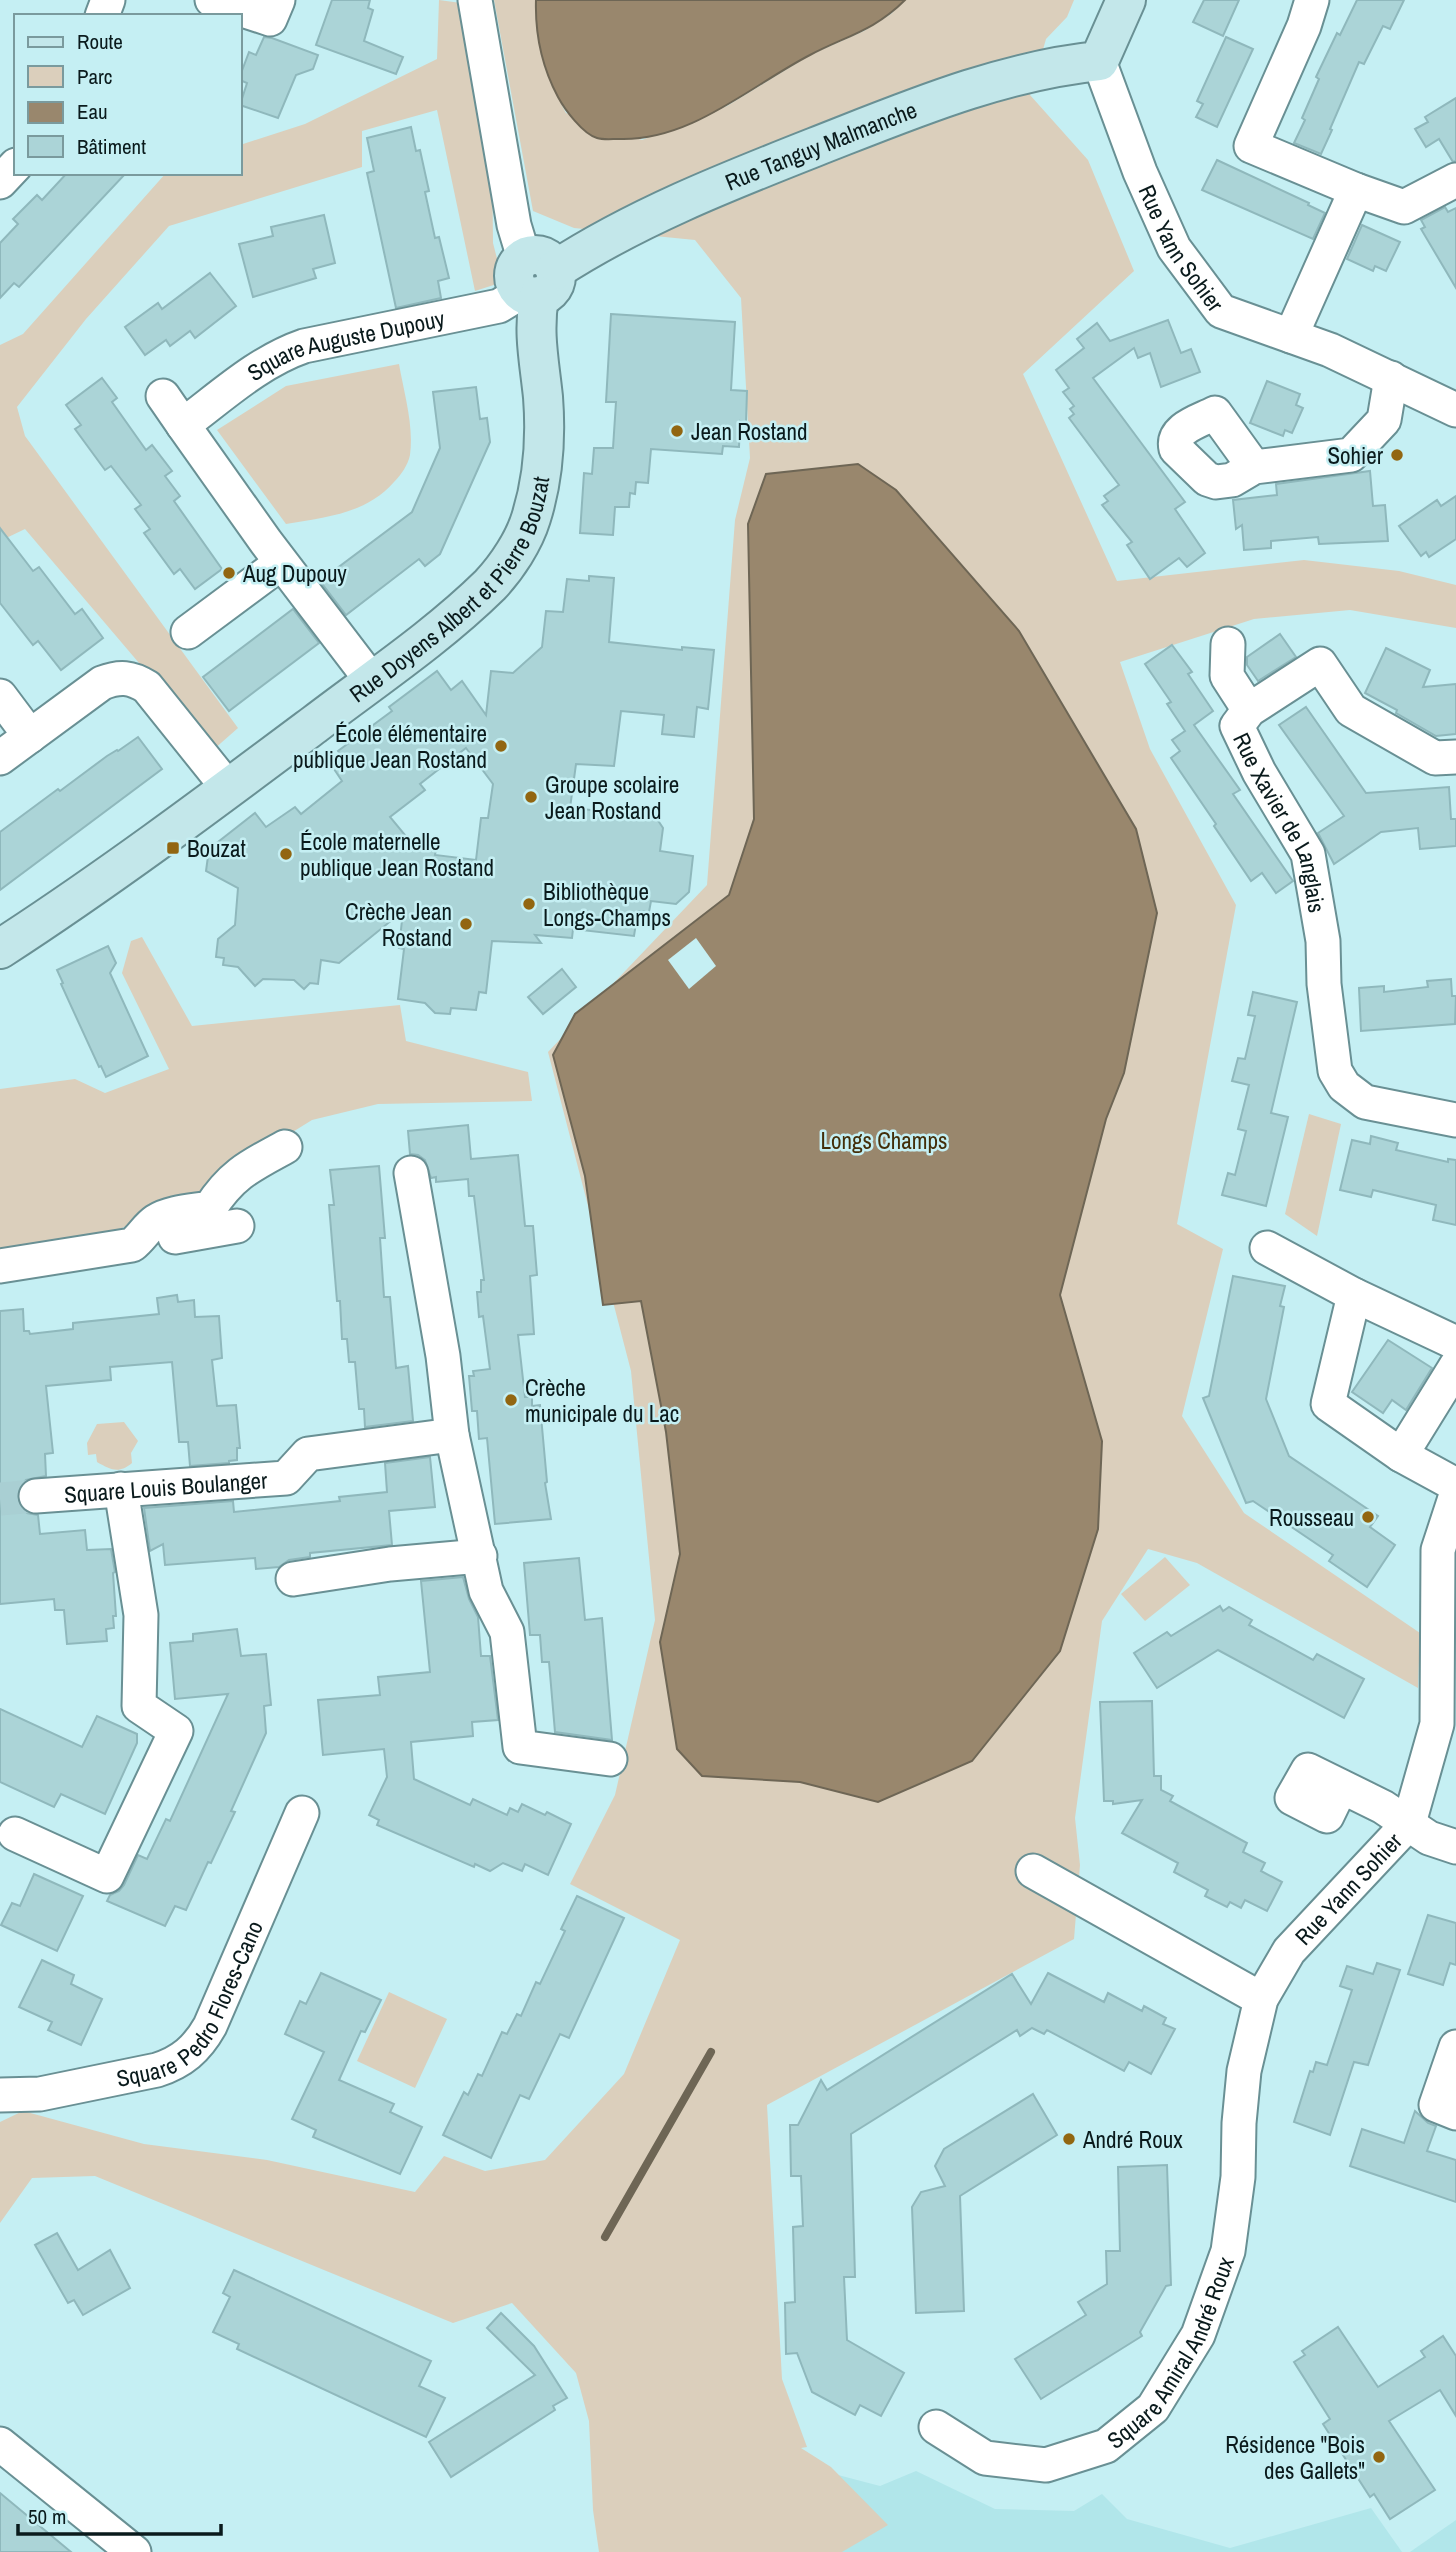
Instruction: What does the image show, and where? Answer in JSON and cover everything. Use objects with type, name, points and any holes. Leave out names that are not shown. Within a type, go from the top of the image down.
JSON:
[{"type":"street","points":[[212,0],[270,19],[278,0]]},
{"type":"street","name":"Rue Doyens Albert et Pierre Bouzat","points":[[0,949],[86,892],[372,681],[491,584],[514,553],[531,518],[542,463],[543,399],[534,325],[535,279],[514,225],[475,0]]},
{"type":"street","points":[[1099,61],[1126,0]]},
{"type":"street","points":[[1312,0],[1304,26],[1251,146],[1404,207],[1456,180]]},
{"type":"street","name":"Rue Tanguy Malmanche","points":[[535,279],[627,229],[716,187],[880,121],[992,82],[1059,65],[1099,61]]},
{"type":"street","name":"Rue Yann Sohier","points":[[1099,61],[1140,172],[1174,248],[1221,311],[1330,350],[1456,410]]},
{"type":"street","points":[[0,182],[14,166]]},
{"type":"street","points":[[1291,336],[1356,190]]},
{"type":"street","name":"Square Auguste Dupouy","points":[[183,425],[281,354],[304,346],[499,306],[535,279]]},
{"type":"street","points":[[1254,467],[1351,455],[1384,420],[1391,378]]},
{"type":"street","points":[[163,396],[281,563],[372,681]]},
{"type":"street","points":[[188,632],[281,563]]},
{"type":"street","name":"Rue Xavier de Langlais","points":[[1228,644],[1227,676],[1249,710]]},
{"type":"street","name":"Rue Xavier de Langlais","points":[[1456,757],[1435,758],[1351,710],[1320,664],[1249,710],[1237,726],[1259,772],[1308,854],[1323,942],[1324,984],[1335,1071],[1344,1086],[1365,1102],[1456,1120]]},
{"type":"street","points":[[0,758],[102,683],[117,677],[134,679],[146,687],[228,788]]},
{"type":"street","points":[[0,696],[30,736]]},
{"type":"street","points":[[132,1245],[153,1223],[164,1217],[210,1208],[229,1181],[285,1147]]},
{"type":"street","points":[[411,1173],[443,1356],[452,1435],[486,1591],[506,1632],[520,1747],[610,1759]]},
{"type":"street","points":[[0,1266],[237,1226]]},
{"type":"street","points":[[1267,1248],[1354,1295],[1456,1343]]},
{"type":"street","points":[[1354,1295],[1328,1404],[1401,1455],[1456,1485]]},
{"type":"street","points":[[1401,1455],[1456,1366]]},
{"type":"street","name":"Square Louis Boulanger","points":[[36,1496],[286,1478],[308,1454],[452,1435]]},
{"type":"street","points":[[15,1834],[107,1876],[176,1731],[139,1706],[141,1615],[121,1489]]},
{"type":"street","name":"Rue Yann Sohier","points":[[1244,2071],[1261,1999],[1289,1951],[1409,1824],[1437,1724],[1438,1550],[1456,1495]]},
{"type":"street","points":[[293,1579],[390,1564],[480,1556]]},
{"type":"street","points":[[1341,1787],[1383,1807],[1429,1838],[1456,1847]]},
{"type":"street","name":"Square Pedro Flores-Cano","points":[[0,2095],[40,2094],[157,2070],[173,2065],[193,2051],[210,2026],[302,1813]]},
{"type":"street","points":[[1032,1871],[1261,1999]]},
{"type":"street","points":[[1456,2047],[1436,2105],[1456,2113]]},
{"type":"street","name":"Square Amiral André Roux","points":[[936,2427],[985,2458],[1046,2465],[1106,2446],[1153,2408],[1198,2335],[1227,2251],[1238,2176],[1244,2071]]},
{"type":"street","points":[[0,2444],[134,2552]]},
{"type":"shaded area","points":[[777,2459],[880,2486],[916,2471],[995,2509],[1074,2511],[1102,2494],[1127,2519],[1230,2548],[1371,2508],[1402,2552],[707,2552]]},
{"type":"shaded area","points":[[1456,2520],[1456,2552],[1410,2552]]},
{"type":"green space","points":[[439,0],[468,4],[492,148],[493,243],[503,282],[475,291],[437,110],[362,131],[362,167],[169,226],[86,319],[17,407],[25,436],[238,728],[213,750],[25,529],[0,541],[0,345],[23,334],[164,175],[242,175],[242,144],[305,124],[437,59]]},
{"type":"green space","name":"Longs Champs","points":[[494,0],[536,0],[540,45],[553,86],[566,113],[642,140],[727,106],[810,55],[864,31],[891,14],[905,0],[1074,0],[1067,17],[1046,39],[1030,95],[1088,160],[1134,271],[1023,374],[1117,581],[1304,560],[1399,571],[1456,585],[1456,628],[1350,610],[1254,619],[1120,662],[1150,749],[1236,905],[1177,1224],[1223,1249],[1182,1416],[1244,1513],[1420,1633],[1418,1688],[1197,1563],[1148,1549],[1102,1621],[1075,1818],[1080,1865],[1074,1939],[767,2105],[782,2379],[807,2447],[801,2448],[831,2467],[888,2525],[842,2552],[599,2552],[593,2510],[589,2421],[576,2373],[512,2303],[453,2323],[95,2176],[32,2178],[0,2223],[0,2122],[23,2111],[144,2144],[267,2160],[415,2192],[444,2156],[485,2171],[545,2160],[624,2074],[680,1940],[570,1884],[615,1795],[655,1620],[631,1371],[548,1052],[707,885],[735,520],[750,458],[741,298],[695,240],[574,228],[533,211]]},
{"type":"green space","points":[[399,364],[411,432],[410,455],[402,473],[383,493],[358,508],[286,524],[217,430],[286,386]]},
{"type":"green space","points":[[142,937],[192,1026],[400,1005],[406,1041],[528,1072],[532,1101],[378,1104],[312,1120],[249,1159],[256,1183],[180,1204],[0,1278],[0,1089],[75,1079],[105,1093],[169,1069],[122,973],[131,941]]},
{"type":"green space","points":[[1309,1114],[1341,1124],[1317,1236],[1285,1214]]},
{"type":"green space","points":[[124,1422],[138,1441],[131,1453],[132,1463],[123,1469],[115,1470],[97,1462],[96,1454],[88,1455],[87,1443],[97,1424]]},
{"type":"green space","points":[[1165,1557],[1190,1585],[1145,1621],[1121,1594]]},
{"type":"green space","points":[[389,1992],[447,2019],[415,2088],[357,2061]]},
{"type":"water","points":[[536,0],[905,0],[871,26],[810,55],[695,122],[644,138],[608,139],[592,136],[580,127],[558,97],[541,50]]},
{"type":"water","points":[[858,464],[896,490],[1019,631],[1136,829],[1157,913],[1124,1073],[1106,1119],[1060,1295],[1102,1441],[1098,1529],[1060,1651],[972,1761],[878,1802],[800,1782],[702,1776],[677,1749],[660,1642],[680,1554],[666,1432],[641,1301],[603,1305],[585,1176],[553,1055],[575,1014],[729,895],[754,819],[748,524],[766,474]]},
{"type":"pier","points":[[696,938],[716,966],[689,989],[668,960]]},
{"type":"building","points":[[332,0],[370,0],[368,8],[373,10],[364,41],[403,57],[396,74],[316,45]]},
{"type":"building","points":[[1204,0],[1239,0],[1223,36],[1193,22]]},
{"type":"building","points":[[1357,0],[1404,0],[1390,29],[1383,26],[1364,64],[1359,62],[1321,154],[1294,143],[1319,79],[1316,77],[1337,33],[1340,35]]},
{"type":"building","points":[[264,37],[318,55],[313,69],[296,75],[278,118],[242,106],[247,83],[242,81],[242,71],[249,52],[256,55]]},
{"type":"building","points":[[1226,37],[1253,49],[1217,127],[1196,117],[1203,104],[1197,101]]},
{"type":"building","points":[[1456,98],[1456,161],[1453,162],[1439,139],[1426,147],[1415,129],[1428,122],[1425,117]]},
{"type":"building","points":[[411,127],[416,151],[420,150],[429,191],[425,192],[435,238],[439,237],[449,278],[438,281],[441,298],[396,308],[367,173],[374,171],[367,138]]},
{"type":"building","points":[[1217,160],[1325,213],[1313,239],[1202,190]]},
{"type":"building","points":[[65,175],[124,175],[19,287],[14,283],[0,298],[0,243],[18,224],[13,219],[37,195],[42,200]]},
{"type":"building","points":[[1445,207],[1448,212],[1456,208],[1456,288],[1421,229],[1425,227],[1421,220]]},
{"type":"building","points":[[324,215],[335,263],[313,269],[316,278],[253,297],[239,244],[273,236],[271,227]]},
{"type":"building","points":[[1362,225],[1400,242],[1386,271],[1375,266],[1373,271],[1347,259]]},
{"type":"building","points":[[210,273],[236,306],[195,338],[190,331],[170,346],[166,340],[145,355],[125,327],[158,303],[162,309]]},
{"type":"building","name":"Jean Rostand","points":[[611,314],[735,322],[731,390],[747,391],[746,422],[740,421],[739,447],[723,446],[722,454],[651,449],[648,483],[636,482],[635,494],[630,493],[629,507],[615,507],[613,535],[580,533],[584,473],[592,474],[594,448],[613,448],[616,402],[606,402]]},
{"type":"building","points":[[1168,320],[1181,353],[1191,349],[1200,372],[1161,387],[1150,353],[1138,358],[1134,348],[1093,378],[1185,502],[1175,509],[1205,553],[1187,567],[1179,558],[1150,579],[1127,545],[1132,542],[1102,505],[1108,501],[1104,496],[1119,485],[1069,418],[1074,414],[1070,409],[1074,406],[1063,392],[1069,388],[1056,370],[1084,348],[1077,339],[1097,323],[1110,341]]},
{"type":"building","points":[[102,378],[117,398],[112,402],[146,450],[152,445],[172,471],[165,476],[180,496],[174,501],[222,569],[195,589],[180,569],[174,574],[144,533],[150,529],[135,509],[141,505],[111,466],[105,470],[75,429],[81,425],[66,405]]},
{"type":"building","points":[[1267,381],[1300,394],[1296,405],[1303,408],[1292,433],[1285,430],[1283,436],[1250,423]]},
{"type":"building","points":[[476,387],[480,419],[487,418],[490,442],[440,554],[425,566],[419,559],[346,615],[320,581],[412,512],[440,448],[433,392]]},
{"type":"building","points":[[1370,471],[1373,506],[1385,505],[1388,541],[1319,544],[1318,537],[1271,541],[1271,548],[1244,550],[1242,525],[1236,529],[1233,500],[1277,495],[1276,484]]},
{"type":"building","points":[[1456,496],[1456,539],[1429,557],[1426,552],[1421,556],[1399,526],[1437,500],[1441,506]]},
{"type":"building","points":[[0,528],[33,571],[39,567],[75,614],[82,609],[103,638],[61,670],[38,641],[33,645],[0,603]]},
{"type":"building","name":"Groupe scolaire Jean Rostand","points":[[589,576],[614,578],[609,642],[682,650],[682,647],[714,650],[708,709],[697,707],[694,737],[662,734],[664,715],[621,711],[614,766],[576,764],[570,808],[655,816],[663,828],[660,851],[693,856],[689,892],[676,904],[651,901],[649,912],[638,911],[634,936],[573,929],[572,938],[535,935],[541,943],[492,941],[486,993],[479,992],[476,1010],[451,1008],[450,1014],[435,1013],[425,1003],[398,999],[404,949],[399,948],[403,911],[339,963],[321,960],[318,984],[310,983],[304,989],[294,980],[263,979],[255,986],[238,967],[223,965],[224,958],[216,957],[218,939],[235,925],[238,888],[206,871],[209,849],[255,813],[266,827],[295,807],[301,814],[342,781],[332,766],[343,758],[338,751],[392,711],[389,707],[437,671],[451,690],[462,681],[486,715],[491,671],[513,673],[542,647],[546,611],[563,612],[567,579],[589,581]],"holes":[[[466,748],[493,784],[488,818],[481,818],[476,860],[435,855],[437,843],[409,840],[390,817],[425,790],[420,784]]]},
{"type":"building","points":[[293,609],[319,643],[229,711],[203,677]]},
{"type":"building","points":[[1280,634],[1296,657],[1258,681],[1247,665],[1247,657]]},
{"type":"building","points":[[1172,645],[1192,672],[1188,674],[1213,711],[1194,725],[1240,790],[1233,794],[1293,881],[1276,893],[1262,873],[1251,881],[1171,758],[1180,751],[1172,740],[1185,731],[1167,704],[1171,702],[1145,664]]},
{"type":"building","points":[[1386,648],[1430,670],[1423,687],[1456,684],[1456,734],[1436,736],[1365,693]]},
{"type":"building","points":[[1306,707],[1366,793],[1449,787],[1451,819],[1456,819],[1456,846],[1420,849],[1418,828],[1381,832],[1334,864],[1318,833],[1344,816],[1279,725]]},
{"type":"building","points":[[138,737],[162,769],[0,890],[0,832],[58,789],[60,791]]},
{"type":"building","points":[[108,946],[116,963],[110,973],[148,1056],[106,1077],[101,1066],[99,1067],[57,970]]},
{"type":"building","points":[[562,969],[576,987],[543,1014],[528,997]]},
{"type":"building","points":[[1451,979],[1452,996],[1456,996],[1455,1024],[1361,1031],[1359,988],[1384,986],[1384,992],[1428,987],[1427,981]]},
{"type":"building","points":[[1253,992],[1297,1002],[1271,1113],[1288,1117],[1266,1206],[1222,1195],[1228,1173],[1235,1175],[1246,1131],[1238,1129],[1249,1085],[1232,1081],[1238,1058],[1245,1059],[1255,1016],[1248,1015]]},
{"type":"building","points":[[468,1125],[471,1159],[518,1155],[525,1226],[533,1226],[537,1275],[530,1276],[534,1334],[518,1335],[525,1397],[532,1397],[532,1406],[540,1405],[545,1483],[551,1519],[495,1524],[487,1438],[479,1439],[477,1411],[472,1411],[469,1376],[474,1376],[473,1371],[490,1369],[483,1316],[479,1317],[477,1292],[481,1292],[481,1280],[484,1280],[474,1196],[469,1196],[468,1179],[436,1182],[436,1177],[431,1178],[425,1160],[410,1154],[408,1131]]},
{"type":"building","points":[[1371,1136],[1398,1143],[1396,1150],[1448,1162],[1448,1159],[1456,1160],[1456,1225],[1433,1220],[1436,1205],[1373,1190],[1371,1197],[1340,1190],[1352,1140],[1370,1144]]},
{"type":"building","points":[[379,1166],[385,1238],[380,1238],[384,1297],[390,1297],[396,1368],[408,1366],[413,1421],[365,1427],[364,1409],[359,1409],[355,1362],[349,1362],[347,1339],[342,1339],[329,1205],[334,1205],[330,1170]]},
{"type":"building","points":[[1233,1276],[1285,1286],[1280,1306],[1284,1307],[1266,1399],[1289,1456],[1378,1516],[1370,1527],[1395,1545],[1367,1587],[1329,1561],[1333,1555],[1253,1501],[1246,1503],[1203,1398],[1209,1396]]},
{"type":"building","points":[[177,1295],[178,1302],[194,1300],[195,1317],[219,1316],[222,1358],[212,1360],[217,1406],[236,1405],[240,1448],[237,1448],[237,1460],[190,1466],[188,1442],[179,1442],[172,1362],[110,1367],[111,1380],[46,1386],[53,1453],[45,1454],[46,1476],[26,1480],[19,1487],[17,1497],[20,1506],[27,1513],[38,1515],[40,1534],[85,1530],[87,1550],[111,1549],[115,1572],[116,1616],[113,1616],[114,1628],[106,1629],[107,1641],[67,1644],[64,1610],[55,1610],[54,1599],[0,1604],[0,1311],[23,1309],[24,1331],[29,1331],[30,1334],[73,1329],[73,1323],[159,1314],[157,1298]]},
{"type":"building","points":[[1388,1340],[1432,1368],[1406,1410],[1392,1400],[1383,1413],[1352,1392]]},
{"type":"building","points":[[430,1457],[435,1507],[389,1511],[392,1545],[310,1553],[310,1557],[289,1560],[279,1567],[256,1569],[255,1558],[165,1565],[163,1544],[150,1551],[144,1508],[233,1501],[234,1512],[340,1501],[339,1497],[387,1492],[385,1463]]},
{"type":"building","points":[[579,1558],[585,1620],[602,1618],[612,1740],[555,1732],[549,1662],[542,1662],[540,1635],[530,1635],[524,1563]]},
{"type":"building","points":[[463,1577],[469,1599],[478,1617],[481,1656],[490,1656],[498,1720],[472,1722],[473,1736],[411,1742],[414,1779],[470,1805],[473,1799],[507,1815],[510,1808],[518,1812],[522,1804],[571,1824],[548,1875],[525,1864],[522,1871],[503,1863],[490,1871],[475,1864],[474,1867],[377,1825],[379,1820],[369,1815],[387,1777],[384,1749],[323,1755],[318,1700],[380,1695],[378,1677],[430,1672],[421,1581]]},
{"type":"building","points":[[1220,1606],[1223,1611],[1229,1607],[1252,1620],[1249,1625],[1313,1660],[1317,1654],[1364,1679],[1344,1718],[1218,1650],[1157,1688],[1134,1653],[1167,1632],[1171,1636]]},
{"type":"building","points":[[237,1629],[241,1656],[266,1654],[271,1705],[264,1706],[266,1733],[231,1811],[235,1812],[211,1863],[208,1862],[186,1910],[175,1906],[165,1926],[107,1901],[110,1895],[124,1885],[138,1855],[147,1859],[166,1819],[170,1821],[228,1694],[175,1699],[170,1643],[193,1641],[193,1634]]},
{"type":"building","points":[[1152,1701],[1154,1776],[1161,1776],[1161,1790],[1173,1796],[1170,1801],[1247,1843],[1243,1852],[1265,1863],[1261,1871],[1282,1882],[1267,1911],[1245,1900],[1241,1908],[1230,1902],[1227,1907],[1205,1896],[1208,1890],[1174,1872],[1178,1863],[1122,1833],[1142,1800],[1113,1804],[1113,1801],[1104,1801],[1100,1702]]},
{"type":"building","points":[[0,1709],[82,1747],[97,1716],[137,1734],[137,1743],[105,1814],[61,1794],[54,1807],[0,1782]]},
{"type":"building","points":[[34,1874],[83,1896],[57,1951],[1,1925],[12,1903],[20,1906]]},
{"type":"building","points":[[577,1896],[624,1918],[569,2038],[560,2034],[529,2099],[520,2095],[491,2158],[443,2135],[464,2092],[468,2095],[478,2074],[482,2076],[502,2032],[507,2034],[517,2014],[521,2016],[536,1982],[540,1984],[565,1931],[561,1929]]},
{"type":"building","points":[[1428,1915],[1456,1923],[1456,1965],[1450,1963],[1443,1985],[1408,1974]]},
{"type":"building","points":[[42,1960],[74,1975],[71,1984],[102,1999],[81,2045],[48,2030],[52,2022],[19,2007]]},
{"type":"building","points":[[1377,1963],[1400,1970],[1368,2065],[1354,2062],[1330,2135],[1294,2122],[1310,2071],[1313,2072],[1316,2062],[1327,2065],[1352,1990],[1340,1986],[1347,1966],[1373,1974]]},
{"type":"building","points":[[321,1973],[381,2000],[365,2032],[361,2031],[339,2080],[394,2104],[390,2112],[422,2127],[400,2174],[313,2137],[316,2130],[292,2119],[324,2052],[285,2034],[300,2001],[306,2004]]},
{"type":"building","points":[[1048,1973],[1104,2002],[1108,1993],[1142,2011],[1144,2006],[1166,2018],[1163,2024],[1175,2029],[1151,2074],[1129,2062],[1124,2071],[1047,2030],[1044,2034],[1032,2028],[1020,2036],[1017,2030],[851,2134],[855,2277],[844,2277],[847,2340],[904,2373],[881,2416],[860,2405],[855,2415],[812,2392],[797,2353],[786,2354],[785,2303],[795,2302],[793,2227],[803,2226],[801,2176],[791,2176],[790,2125],[798,2125],[821,2080],[827,2090],[1012,1974],[1031,2004]]},
{"type":"building","points":[[1033,2094],[1057,2135],[960,2196],[964,2311],[916,2313],[912,2207],[921,2192],[945,2186],[935,2166],[944,2149]]},
{"type":"building","points":[[1415,2111],[1428,2123],[1436,2126],[1427,2151],[1456,2160],[1456,2202],[1350,2166],[1362,2129],[1404,2143]]},
{"type":"building","points":[[1167,2165],[1171,2285],[1166,2286],[1140,2332],[1142,2336],[1041,2399],[1015,2359],[1086,2315],[1078,2302],[1107,2284],[1106,2251],[1120,2251],[1118,2167]]},
{"type":"building","points":[[57,2233],[78,2270],[110,2250],[130,2288],[83,2315],[74,2300],[68,2303],[35,2245]]},
{"type":"building","points":[[234,2270],[431,2361],[419,2386],[445,2398],[426,2437],[237,2349],[239,2344],[213,2332],[230,2297],[223,2293]]},
{"type":"building","points":[[501,2313],[534,2346],[567,2398],[553,2406],[555,2410],[451,2477],[429,2442],[535,2375],[487,2328]]},
{"type":"building","name":"Résidence \"Bois des Gallets\"","points":[[1338,2327],[1378,2387],[1425,2357],[1421,2351],[1443,2336],[1456,2356],[1456,2416],[1440,2390],[1389,2421],[1435,2490],[1390,2519],[1374,2494],[1370,2497],[1323,2424],[1330,2419],[1294,2362],[1305,2355],[1302,2351]]},
{"type":"building","points":[[0,2493],[71,2552],[0,2552]]},
{"type":"waterway","points":[[605,2237],[711,2052]]},
{"type":"tunnel","points":[[0,1499],[36,1496]]},
{"type":"place","name":"Jean Rostand","points":[[677,431]]},
{"type":"place","name":"Sohier","points":[[1397,455]]},
{"type":"place","name":"Aug Dupouy","points":[[229,573]]},
{"type":"place","name":"École élémentaire publique Jean Rostand","points":[[501,746]]},
{"type":"place","name":"Groupe scolaire Jean Rostand","points":[[531,797]]},
{"type":"place","name":"Bouzat","points":[[173,848]]},
{"type":"place","name":"École maternelle publique Jean Rostand","points":[[286,854]]},
{"type":"place","name":"Bibliothèque Longs-Champs","points":[[529,904]]},
{"type":"place","name":"Crèche Jean Rostand","points":[[466,924]]},
{"type":"place","name":"Crèche municipale du Lac","points":[[511,1400]]},
{"type":"place","name":"Rousseau","points":[[1368,1517]]},
{"type":"place","name":"André Roux","points":[[1069,2139]]},
{"type":"place","name":"Résidence \"Bois des Gallets\"","points":[[1379,2457]]}]
